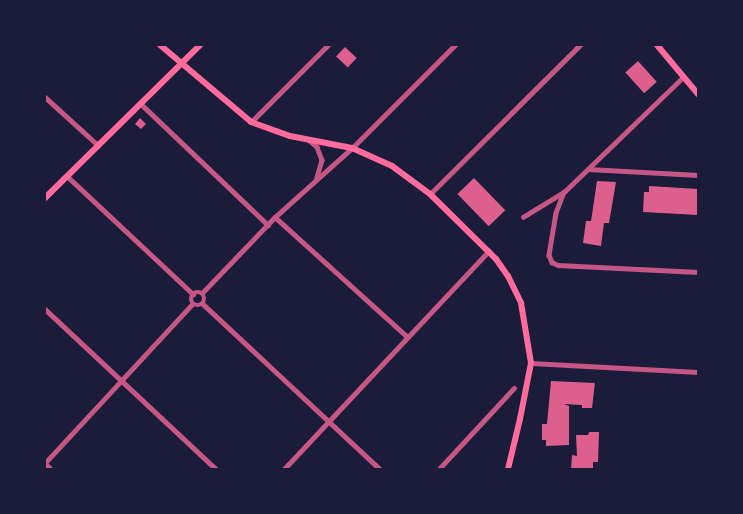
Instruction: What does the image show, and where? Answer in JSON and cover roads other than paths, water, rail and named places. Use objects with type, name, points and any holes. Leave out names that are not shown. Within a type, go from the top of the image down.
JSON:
[{"type":"main road","points":[[160,45],[252,122],[290,136],[352,148],[392,166],[430,194],[489,251],[508,276],[521,302],[531,363],[508,469]]},
{"type":"main road","points":[[45,198],[200,45]]},
{"type":"main road","points":[[657,45],[698,94]]},
{"type":"street","points":[[252,122],[328,45]]},
{"type":"street","points":[[202,294],[275,217],[352,148],[455,45]]},
{"type":"street","points":[[430,194],[580,45]]},
{"type":"street","points":[[523,217],[564,192],[684,77]]},
{"type":"street","points":[[45,97],[98,145]]},
{"type":"street","points":[[140,103],[268,225]]},
{"type":"street","points":[[308,139],[317,147],[322,160],[316,180]]},
{"type":"street","points":[[588,169],[698,175]]},
{"type":"street","points":[[67,176],[193,294]]},
{"type":"street","points":[[564,192],[556,213],[549,255],[552,262],[558,265],[698,272]]},
{"type":"street","points":[[275,217],[408,337]]},
{"type":"street","points":[[284,469],[489,251]]},
{"type":"street","points":[[193,294],[197,292],[202,294],[205,298],[203,304]]},
{"type":"street","points":[[51,469],[45,463],[192,304],[193,294]]},
{"type":"street","points":[[192,304],[198,306],[203,304]]},
{"type":"street","points":[[203,304],[380,469]]},
{"type":"street","points":[[45,309],[216,469]]},
{"type":"street","points":[[531,363],[698,372]]},
{"type":"street","points":[[439,469],[514,388]]}]
